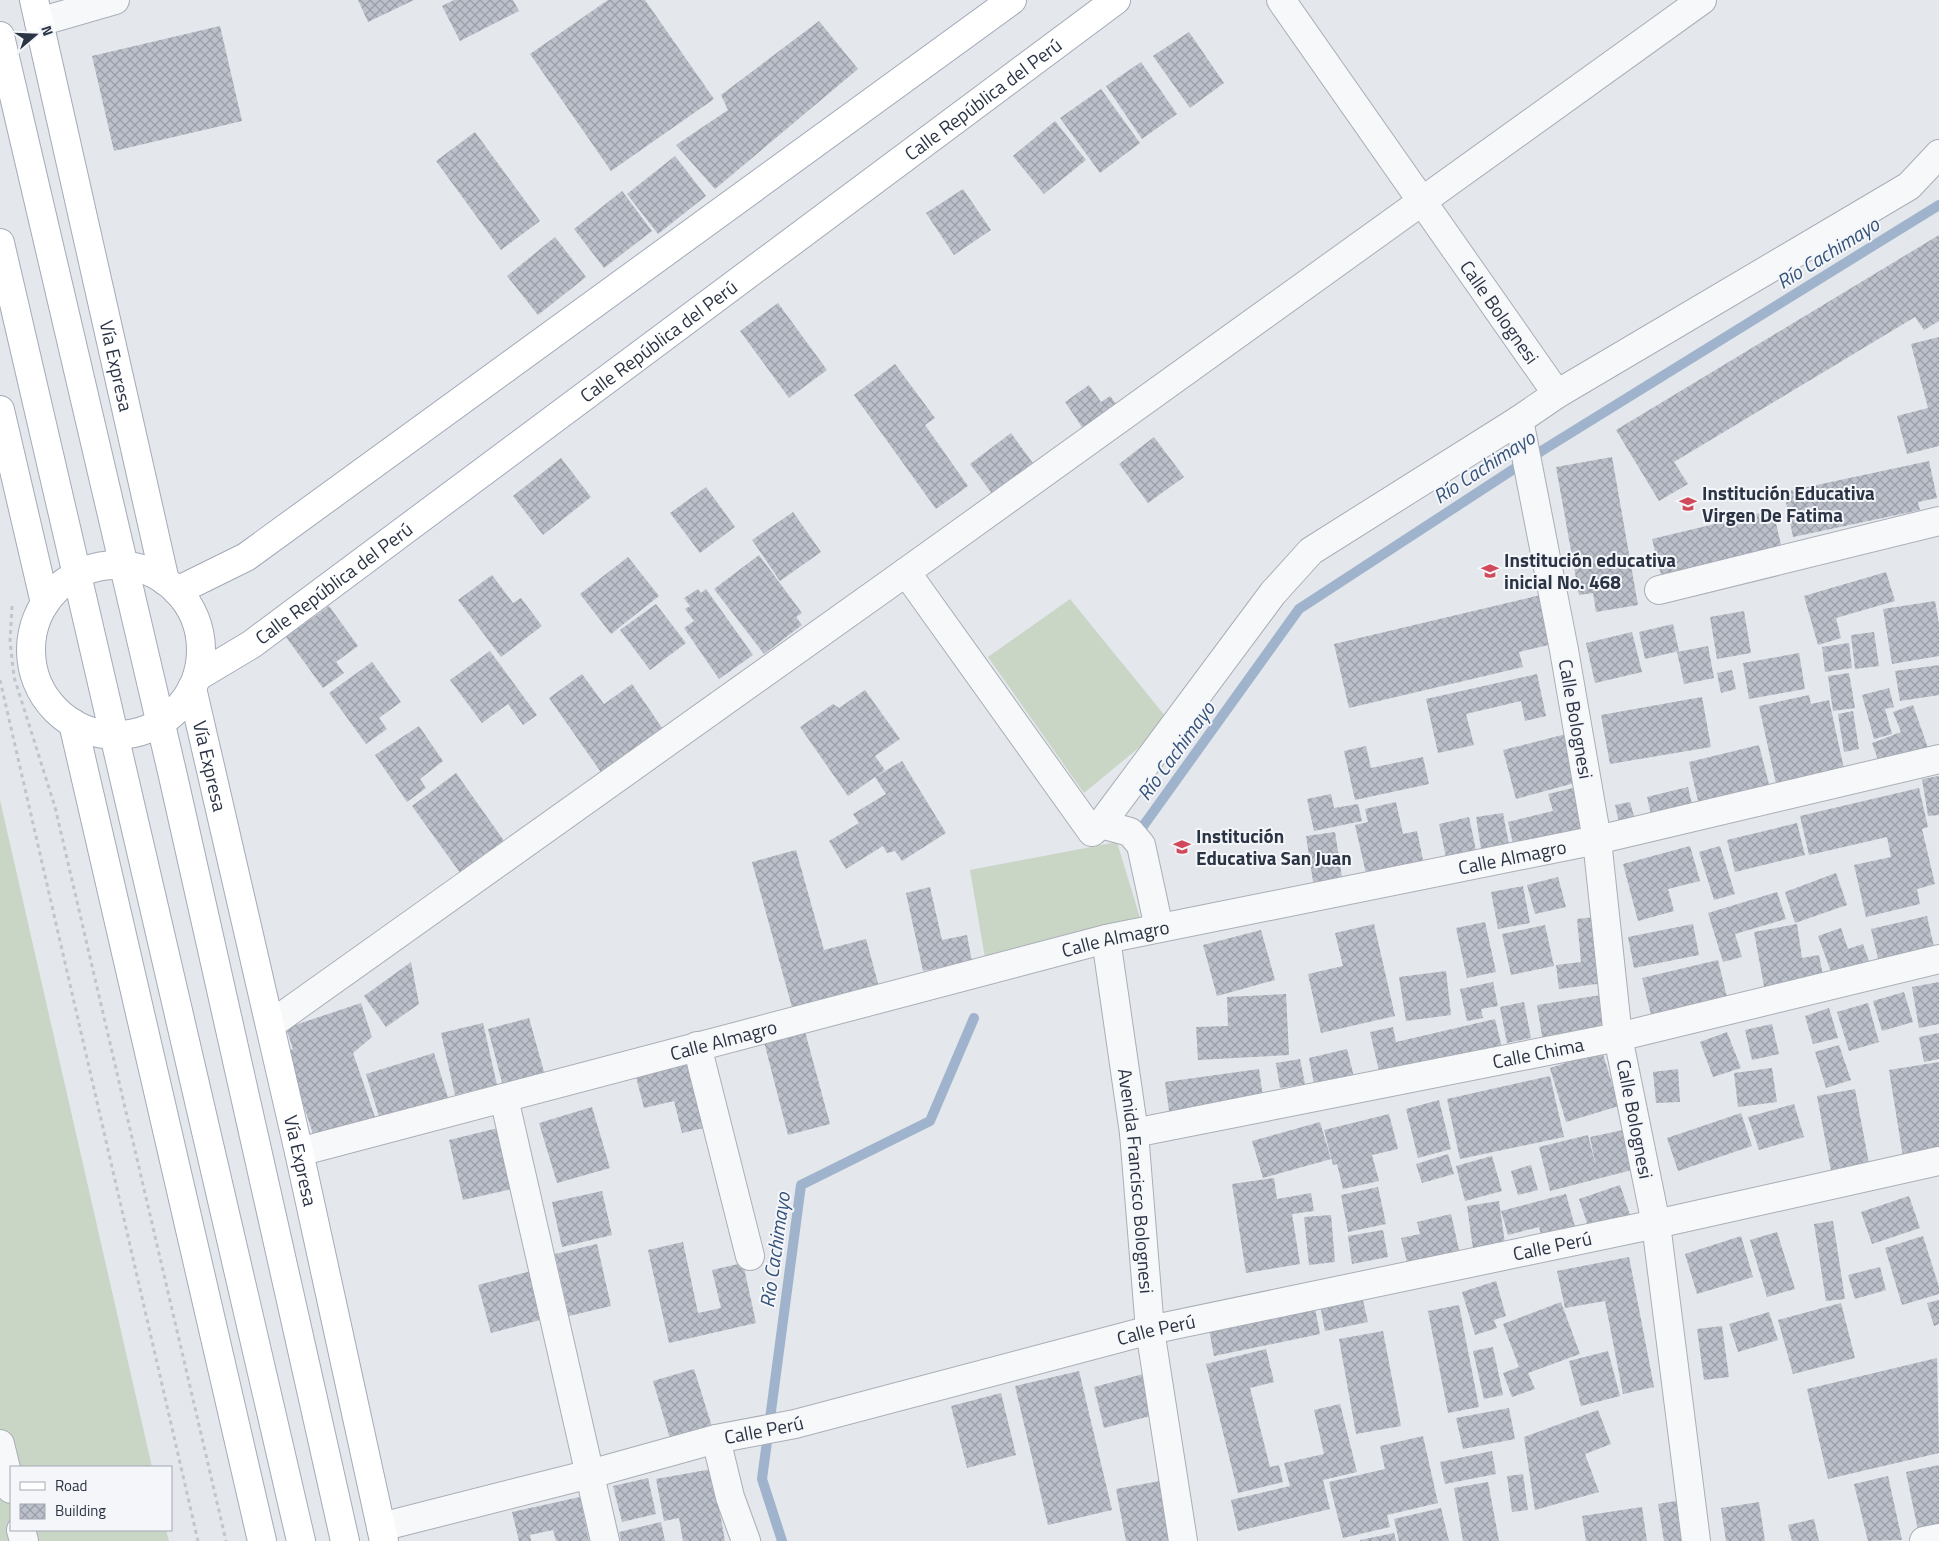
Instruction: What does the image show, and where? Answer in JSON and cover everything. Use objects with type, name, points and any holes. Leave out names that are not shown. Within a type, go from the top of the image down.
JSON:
[{"type":"main road","points":[[194,683],[179,707],[161,723],[139,732],[114,736],[93,732],[73,723],[52,706],[42,690],[31,655],[34,627],[45,603],[59,586],[77,574],[99,566],[124,565],[145,570],[171,586],[246,557],[1012,0]]},
{"type":"main road","name":"Calle República del Perú","points":[[194,683],[260,638],[1116,0]]},
{"type":"main road","name":"Vía Expresa","points":[[36,11],[171,586],[191,610],[199,631],[201,654],[194,683],[382,1534]]},
{"type":"main road","name":"Vía Expresa","points":[[0,36],[161,723],[346,1541]]},
{"type":"main road","points":[[0,244],[301,1541]]},
{"type":"main road","points":[[0,410],[45,603]]},
{"type":"main road","points":[[73,723],[262,1541]]},
{"type":"street","points":[[36,11],[115,0]]},
{"type":"street","name":"Calle Bolognesi","points":[[1281,0],[1557,394]]},
{"type":"street","points":[[270,1025],[906,572],[1702,0]]},
{"type":"street","points":[[906,572],[1092,832],[1101,824],[1272,593],[1311,551],[1521,429],[1557,394],[1909,186],[1939,154]]},
{"type":"street","name":"Calle Bolognesi","points":[[1521,429],[1533,485],[1597,840],[1618,1037],[1656,1224],[1696,1541]]},
{"type":"street","points":[[1659,590],[1939,521]]},
{"type":"street","name":"Calle Almagro","points":[[299,1152],[1106,939],[1597,840],[1939,760]]},
{"type":"street","points":[[1101,824],[1136,839],[1159,928]]},
{"type":"street","name":"Avenida Francisco Bolognesi","points":[[1106,939],[1134,1133],[1150,1330],[1183,1541]]},
{"type":"street","name":"Calle Chima","points":[[1134,1133],[1618,1037],[1939,959]]},
{"type":"street","points":[[697,1046],[750,1256]]},
{"type":"street","points":[[504,1098],[604,1541]]},
{"type":"street","name":"Calle Perú","points":[[382,1534],[716,1439],[794,1424],[1150,1330],[1656,1224],[1939,1161]]},
{"type":"street","points":[[716,1439],[730,1497],[746,1541]]},
{"type":"street","points":[[0,1444],[10,1485]]},
{"type":"street","points":[[1924,1541],[1939,1538]]},
{"type":"path","points":[[12,604],[10,641],[14,677],[55,807],[226,1541]]},
{"type":"path","points":[[0,680],[198,1541]]},
{"type":"green space","points":[[1070,599],[1170,722],[1084,793],[988,657]]},
{"type":"green space","points":[[0,800],[152,1466],[10,1466],[10,1531],[166,1531],[169,1541],[0,1541]]},
{"type":"green space","points":[[1117,842],[1140,918],[985,958],[970,870]]},
{"type":"building","points":[[358,0],[414,0],[368,22]]},
{"type":"building","points":[[454,0],[513,0],[519,11],[460,41],[442,6]]},
{"type":"building","points":[[608,0],[645,0],[714,99],[611,171],[530,54]]},
{"type":"building","points":[[819,21],[858,69],[715,189],[676,145],[728,110],[721,95]]},
{"type":"building","points":[[220,26],[242,121],[114,151],[92,56]]},
{"type":"building","points":[[1189,32],[1224,83],[1190,108],[1153,56]]},
{"type":"building","points":[[1141,62],[1177,114],[1142,139],[1106,86]]},
{"type":"building","points":[[1101,89],[1140,143],[1100,173],[1060,118]]},
{"type":"building","points":[[1055,121],[1086,160],[1044,194],[1013,156]]},
{"type":"building","points":[[475,132],[540,221],[501,250],[436,161]]},
{"type":"building","points":[[675,156],[706,196],[658,234],[627,194]]},
{"type":"building","points":[[963,189],[991,230],[954,255],[926,213]]},
{"type":"building","points":[[622,191],[652,231],[604,268],[574,229]]},
{"type":"building","points":[[1939,235],[1939,321],[1924,330],[1915,317],[1674,462],[1688,484],[1659,501],[1616,430]]},
{"type":"building","points":[[555,237],[586,277],[538,315],[507,276]]},
{"type":"building","points":[[778,303],[827,370],[789,398],[740,331]]},
{"type":"building","points":[[1939,337],[1939,446],[1907,454],[1897,416],[1928,408],[1911,344]]},
{"type":"building","points":[[895,364],[935,418],[925,425],[968,486],[936,509],[854,395]]},
{"type":"building","points":[[1089,385],[1101,402],[1110,396],[1118,406],[1084,430],[1065,402]]},
{"type":"building","points":[[1011,433],[1035,466],[994,496],[970,464]]},
{"type":"building","points":[[1154,437],[1184,477],[1148,503],[1119,464]]},
{"type":"building","points":[[1612,457],[1638,605],[1596,612],[1593,593],[1579,595],[1556,467]]},
{"type":"building","points":[[561,458],[591,497],[543,535],[513,496]]},
{"type":"building","points":[[1929,461],[1937,498],[1918,502],[1920,510],[1793,537],[1784,492]]},
{"type":"building","points":[[706,487],[735,527],[700,553],[670,513]]},
{"type":"building","points":[[1773,510],[1783,554],[1663,583],[1652,539]]},
{"type":"building","points":[[793,512],[821,552],[780,581],[752,540]]},
{"type":"building","points":[[759,555],[802,613],[796,617],[802,625],[764,654],[714,589]]},
{"type":"building","points":[[628,557],[659,596],[611,634],[580,594]]},
{"type":"building","points":[[1886,572],[1895,601],[1836,618],[1841,638],[1818,645],[1804,596]]},
{"type":"building","points":[[492,575],[513,603],[521,598],[542,626],[501,657],[458,600]]},
{"type":"building","points":[[698,589],[701,593],[706,589],[753,655],[719,679],[684,628],[694,621],[685,609],[690,606],[684,598]]},
{"type":"building","points":[[1545,594],[1557,643],[1519,652],[1523,667],[1349,708],[1334,644]]},
{"type":"building","points":[[1935,601],[1939,624],[1939,656],[1892,664],[1883,609]]},
{"type":"building","points":[[656,604],[686,643],[650,670],[620,630]]},
{"type":"building","points":[[329,606],[358,646],[336,662],[344,673],[323,688],[286,637]]},
{"type":"building","points":[[1744,611],[1751,653],[1717,659],[1710,617]]},
{"type":"building","points":[[1673,624],[1679,651],[1645,659],[1639,632]]},
{"type":"building","points":[[1632,632],[1642,672],[1595,683],[1586,643]]},
{"type":"building","points":[[1874,632],[1879,666],[1855,669],[1851,635]]},
{"type":"building","points":[[1849,643],[1852,668],[1825,672],[1822,647]]},
{"type":"building","points":[[1708,646],[1714,678],[1684,684],[1677,652]]},
{"type":"building","points":[[490,651],[537,715],[523,725],[508,704],[482,723],[450,680]]},
{"type":"building","points":[[1799,653],[1805,689],[1749,699],[1743,663]]},
{"type":"building","points":[[372,662],[401,702],[379,718],[387,729],[366,744],[329,693]]},
{"type":"building","points":[[1939,665],[1939,695],[1900,701],[1895,671]]},
{"type":"building","points":[[1732,670],[1736,689],[1721,693],[1717,673]]},
{"type":"building","points":[[1849,673],[1855,708],[1833,711],[1828,676]]},
{"type":"building","points":[[582,674],[604,704],[632,684],[667,735],[605,778],[549,698]]},
{"type":"building","points":[[1537,674],[1546,716],[1525,721],[1521,701],[1466,714],[1474,745],[1438,753],[1426,699]]},
{"type":"building","points":[[1889,688],[1894,707],[1885,709],[1892,734],[1874,739],[1862,695]]},
{"type":"building","points":[[865,690],[900,739],[875,756],[885,770],[848,796],[800,727],[833,704],[839,708]]},
{"type":"building","points":[[1809,695],[1811,704],[1829,700],[1846,778],[1778,793],[1759,706]]},
{"type":"building","points":[[1702,697],[1711,747],[1610,764],[1601,715]]},
{"type":"building","points":[[1913,705],[1929,751],[1881,768],[1872,743],[1901,732],[1893,712]]},
{"type":"building","points":[[1853,711],[1859,749],[1844,752],[1838,714]]},
{"type":"building","points":[[419,726],[443,761],[420,779],[426,788],[407,802],[375,755]]},
{"type":"building","points":[[1570,733],[1582,781],[1516,799],[1503,750]]},
{"type":"building","points":[[1759,745],[1772,796],[1701,814],[1689,762]]},
{"type":"building","points":[[1366,746],[1371,768],[1423,757],[1429,784],[1355,800],[1344,751]]},
{"type":"building","points":[[902,761],[946,833],[902,861],[895,851],[887,853],[883,846],[846,869],[829,841],[859,823],[853,814],[886,794],[875,777]]},
{"type":"building","points":[[456,773],[507,845],[463,877],[412,806]]},
{"type":"building","points":[[1939,776],[1939,815],[1928,816],[1922,779]]},
{"type":"building","points":[[1581,786],[1594,834],[1515,853],[1508,822],[1553,811],[1548,794]]},
{"type":"building","points":[[1688,787],[1694,813],[1653,823],[1647,797]]},
{"type":"building","points":[[1919,788],[1928,827],[1922,829],[1935,884],[1917,889],[1920,904],[1866,917],[1854,865],[1891,857],[1887,837],[1809,855],[1800,816]]},
{"type":"building","points":[[1331,794],[1334,808],[1358,804],[1362,821],[1314,831],[1307,799]]},
{"type":"building","points":[[1396,802],[1403,834],[1417,831],[1424,865],[1367,878],[1355,825],[1368,822],[1365,809]]},
{"type":"building","points":[[1630,802],[1637,827],[1621,831],[1615,805]]},
{"type":"building","points":[[1503,813],[1510,850],[1482,855],[1476,817]]},
{"type":"building","points":[[1469,817],[1478,860],[1448,867],[1439,824]]},
{"type":"building","points":[[1797,823],[1805,855],[1735,872],[1727,840]]},
{"type":"building","points":[[1335,832],[1343,884],[1314,888],[1306,836]]},
{"type":"building","points":[[1690,846],[1700,881],[1668,889],[1674,911],[1638,921],[1623,864]]},
{"type":"building","points":[[1720,846],[1735,894],[1714,900],[1699,852]]},
{"type":"building","points":[[796,850],[824,950],[866,939],[879,987],[793,1011],[752,862]]},
{"type":"building","points":[[1836,873],[1847,905],[1795,923],[1785,892]]},
{"type":"building","points":[[1558,877],[1566,907],[1535,914],[1527,885]]},
{"type":"building","points":[[1523,886],[1530,923],[1498,929],[1491,892]]},
{"type":"building","points":[[930,887],[942,940],[967,935],[973,967],[958,970],[956,964],[923,971],[906,893]]},
{"type":"building","points":[[1777,892],[1786,919],[1735,934],[1742,957],[1723,962],[1708,913]]},
{"type":"building","points":[[1927,916],[1937,960],[1881,971],[1871,929]]},
{"type":"building","points":[[1595,917],[1604,983],[1559,989],[1556,965],[1581,962],[1577,919]]},
{"type":"building","points":[[1485,922],[1496,972],[1467,978],[1456,928]]},
{"type":"building","points":[[1374,924],[1395,1016],[1321,1033],[1308,974],[1343,966],[1335,933]]},
{"type":"building","points":[[1693,924],[1699,955],[1634,968],[1628,937]]},
{"type":"building","points":[[1797,924],[1802,958],[1819,955],[1825,986],[1766,997],[1754,932]]},
{"type":"building","points":[[1545,925],[1554,966],[1511,975],[1502,934]]},
{"type":"building","points":[[1841,928],[1848,949],[1863,944],[1871,967],[1834,980],[1818,936]]},
{"type":"building","points":[[1261,930],[1275,980],[1217,996],[1203,945]]},
{"type":"building","points":[[1718,960],[1729,1005],[1653,1023],[1642,978]]},
{"type":"building","points":[[411,962],[419,1004],[386,1027],[364,996]]},
{"type":"building","points":[[1446,971],[1451,1015],[1406,1021],[1399,977]]},
{"type":"building","points":[[1493,982],[1498,1006],[1481,1009],[1483,1018],[1467,1021],[1460,989]]},
{"type":"building","points":[[1939,982],[1939,1024],[1919,1028],[1912,987]]},
{"type":"building","points":[[1904,992],[1913,1022],[1882,1031],[1873,1001]]},
{"type":"building","points":[[1286,994],[1289,1055],[1198,1060],[1196,1027],[1228,1026],[1227,997]]},
{"type":"building","points":[[1601,995],[1607,1031],[1543,1042],[1537,1005]]},
{"type":"building","points":[[1524,1002],[1531,1038],[1507,1043],[1500,1007]]},
{"type":"building","points":[[361,1003],[372,1037],[353,1053],[375,1117],[314,1137],[286,1051],[293,1049],[286,1028]]},
{"type":"building","points":[[1868,1003],[1879,1042],[1849,1051],[1837,1012]]},
{"type":"building","points":[[1829,1008],[1838,1038],[1813,1044],[1805,1016]]},
{"type":"building","points":[[529,1018],[546,1079],[504,1090],[488,1029]]},
{"type":"building","points":[[1495,1019],[1503,1052],[1381,1080],[1370,1032],[1393,1027],[1396,1042]]},
{"type":"building","points":[[483,1023],[497,1085],[455,1095],[441,1033]]},
{"type":"building","points":[[1772,1024],[1779,1054],[1752,1060],[1745,1030]]},
{"type":"building","points":[[804,1028],[830,1124],[788,1135],[762,1034]]},
{"type":"building","points":[[1727,1032],[1741,1068],[1713,1077],[1700,1042]]},
{"type":"building","points":[[1939,1033],[1939,1059],[1924,1062],[1919,1037]]},
{"type":"building","points":[[1839,1045],[1851,1080],[1826,1088],[1815,1052]]},
{"type":"building","points":[[1347,1049],[1355,1081],[1315,1089],[1309,1058]]},
{"type":"building","points":[[1602,1051],[1619,1106],[1566,1122],[1550,1068]]},
{"type":"building","points":[[434,1053],[449,1101],[381,1123],[366,1074]]},
{"type":"building","points":[[1300,1059],[1305,1084],[1280,1088],[1276,1063]]},
{"type":"building","points":[[699,1062],[713,1126],[682,1133],[674,1101],[644,1108],[636,1077]]},
{"type":"building","points":[[1939,1062],[1939,1152],[1903,1157],[1889,1070]]},
{"type":"building","points":[[1772,1068],[1777,1102],[1738,1107],[1734,1073]]},
{"type":"building","points":[[1259,1069],[1264,1104],[1170,1118],[1165,1082]]},
{"type":"building","points":[[1678,1069],[1680,1102],[1656,1103],[1653,1072]]},
{"type":"building","points":[[1550,1076],[1564,1137],[1460,1159],[1447,1099]]},
{"type":"building","points":[[1855,1089],[1870,1169],[1832,1176],[1817,1096]]},
{"type":"building","points":[[1439,1100],[1451,1149],[1418,1158],[1406,1109]]},
{"type":"building","points":[[1794,1104],[1804,1137],[1759,1150],[1748,1117]]},
{"type":"building","points":[[592,1107],[610,1168],[557,1183],[539,1123]]},
{"type":"building","points":[[1741,1113],[1752,1146],[1678,1171],[1667,1138]]},
{"type":"building","points":[[1389,1114],[1398,1149],[1372,1155],[1379,1181],[1343,1189],[1337,1164],[1333,1165],[1324,1130]]},
{"type":"building","points":[[1320,1122],[1331,1159],[1263,1178],[1252,1141]]},
{"type":"building","points":[[498,1128],[512,1189],[463,1200],[449,1140]]},
{"type":"building","points":[[1623,1130],[1632,1170],[1550,1191],[1539,1147],[1588,1135],[1596,1167],[1590,1137]]},
{"type":"building","points":[[1448,1154],[1454,1174],[1422,1183],[1416,1164]]},
{"type":"building","points":[[1492,1156],[1502,1191],[1465,1201],[1456,1166]]},
{"type":"building","points":[[1531,1165],[1538,1190],[1518,1195],[1511,1171]]},
{"type":"building","points":[[1274,1178],[1277,1199],[1311,1193],[1314,1211],[1292,1214],[1300,1264],[1246,1273],[1232,1184]]},
{"type":"building","points":[[1620,1185],[1630,1215],[1589,1229],[1579,1199]]},
{"type":"building","points":[[1378,1187],[1386,1224],[1348,1232],[1341,1195]]},
{"type":"building","points":[[602,1191],[612,1235],[562,1247],[552,1202]]},
{"type":"building","points":[[1566,1194],[1577,1234],[1543,1243],[1539,1227],[1508,1235],[1501,1211]]},
{"type":"building","points":[[1909,1196],[1920,1228],[1872,1244],[1861,1212]]},
{"type":"building","points":[[1499,1201],[1506,1251],[1474,1256],[1467,1206]]},
{"type":"building","points":[[1451,1214],[1461,1259],[1409,1270],[1401,1238],[1420,1234],[1417,1222]]},
{"type":"building","points":[[1331,1215],[1335,1262],[1309,1265],[1304,1217]]},
{"type":"building","points":[[1833,1221],[1845,1299],[1826,1301],[1814,1224]]},
{"type":"building","points":[[1383,1230],[1388,1257],[1352,1264],[1348,1236]]},
{"type":"building","points":[[1777,1232],[1795,1289],[1767,1297],[1750,1240]]},
{"type":"building","points":[[1741,1236],[1753,1277],[1697,1294],[1685,1254]]},
{"type":"building","points":[[1923,1236],[1939,1287],[1939,1294],[1902,1305],[1885,1248]]},
{"type":"building","points":[[683,1242],[698,1313],[721,1308],[712,1270],[743,1263],[756,1323],[669,1343],[648,1250]]},
{"type":"building","points":[[597,1244],[611,1306],[569,1316],[555,1254]]},
{"type":"building","points":[[1629,1257],[1654,1387],[1623,1394],[1605,1301],[1565,1308],[1557,1271]]},
{"type":"building","points":[[1880,1267],[1886,1290],[1855,1299],[1848,1275]]},
{"type":"building","points":[[535,1270],[548,1318],[491,1333],[478,1285]]},
{"type":"building","points":[[1496,1281],[1506,1316],[1494,1320],[1497,1328],[1475,1335],[1462,1292]]},
{"type":"building","points":[[1362,1296],[1368,1322],[1325,1331],[1320,1305]]},
{"type":"building","points":[[1939,1300],[1939,1324],[1934,1326],[1927,1303]]},
{"type":"building","points":[[1561,1302],[1580,1354],[1528,1373],[1535,1389],[1512,1397],[1503,1373],[1519,1367],[1503,1324]]},
{"type":"building","points":[[1314,1303],[1320,1334],[1214,1356],[1208,1324]]},
{"type":"building","points":[[1841,1303],[1855,1358],[1793,1374],[1778,1320]]},
{"type":"building","points":[[1459,1305],[1479,1407],[1448,1413],[1428,1311]]},
{"type":"building","points":[[1769,1312],[1778,1340],[1738,1352],[1729,1324]]},
{"type":"building","points":[[1722,1326],[1729,1377],[1704,1380],[1697,1329]]},
{"type":"building","points":[[1383,1331],[1401,1426],[1356,1434],[1339,1339]]},
{"type":"building","points":[[1493,1347],[1503,1395],[1484,1399],[1473,1351]]},
{"type":"building","points":[[1266,1349],[1274,1382],[1250,1388],[1270,1467],[1279,1465],[1283,1482],[1238,1493],[1206,1364]]},
{"type":"building","points":[[1608,1351],[1620,1396],[1581,1406],[1569,1361]]},
{"type":"building","points":[[1937,1358],[1939,1453],[1828,1479],[1807,1389]]},
{"type":"building","points":[[694,1369],[713,1430],[671,1442],[653,1381]]},
{"type":"building","points":[[1079,1371],[1112,1510],[1048,1525],[1015,1386]]},
{"type":"building","points":[[1151,1372],[1162,1413],[1104,1428],[1094,1387]]},
{"type":"building","points":[[1001,1393],[1016,1455],[967,1468],[951,1406]]},
{"type":"building","points":[[1340,1404],[1357,1472],[1323,1480],[1330,1509],[1238,1531],[1231,1500],[1290,1486],[1284,1463],[1324,1454],[1314,1410]]},
{"type":"building","points":[[1509,1408],[1515,1439],[1463,1449],[1456,1418]]},
{"type":"building","points":[[1598,1410],[1611,1444],[1585,1454],[1599,1492],[1535,1510],[1524,1437]]},
{"type":"building","points":[[1423,1436],[1438,1503],[1387,1515],[1390,1527],[1343,1538],[1329,1482],[1385,1469],[1380,1446]]},
{"type":"building","points":[[1492,1451],[1496,1474],[1445,1484],[1440,1462]]},
{"type":"building","points":[[1939,1465],[1939,1536],[1920,1540],[1906,1472]]},
{"type":"building","points":[[712,1469],[725,1541],[683,1541],[679,1518],[664,1521],[656,1479]]},
{"type":"building","points":[[1523,1474],[1528,1510],[1512,1512],[1507,1476]]},
{"type":"building","points":[[1888,1476],[1902,1540],[1868,1541],[1854,1484]]},
{"type":"building","points":[[648,1478],[656,1514],[622,1522],[613,1486]]},
{"type":"building","points":[[1165,1480],[1177,1541],[1126,1541],[1116,1489]]},
{"type":"building","points":[[1488,1482],[1499,1541],[1463,1541],[1454,1488]]},
{"type":"building","points":[[580,1497],[589,1541],[556,1541],[553,1530],[530,1535],[531,1541],[519,1541],[512,1512]]},
{"type":"building","points":[[1681,1500],[1688,1541],[1664,1541],[1658,1504]]},
{"type":"building","points":[[1759,1502],[1765,1541],[1726,1541],[1721,1508]]},
{"type":"building","points":[[1642,1507],[1647,1541],[1586,1541],[1582,1516]]},
{"type":"building","points":[[1441,1508],[1449,1541],[1399,1541],[1394,1519]]},
{"type":"building","points":[[1814,1519],[1819,1541],[1792,1541],[1788,1525]]},
{"type":"building","points":[[661,1522],[665,1541],[621,1541],[619,1532]]},
{"type":"building","points":[[1394,1533],[1396,1541],[1360,1541],[1360,1540]]},
{"type":"waterway","name":"Río Cachimayo","points":[[1136,836],[1299,609],[1543,450],[1939,205]]},
{"type":"waterway","name":"Río Cachimayo","points":[[782,1541],[762,1479],[801,1185],[930,1121],[974,1018]]},
{"type":"place","name":"Institución Educativa Virgen De Fatima","points":[[1688,504]]},
{"type":"place","name":"Institución educativa inicial No. 468","points":[[1490,571]]},
{"type":"place","name":"Institución Educativa San Juan","points":[[1182,847]]}]
